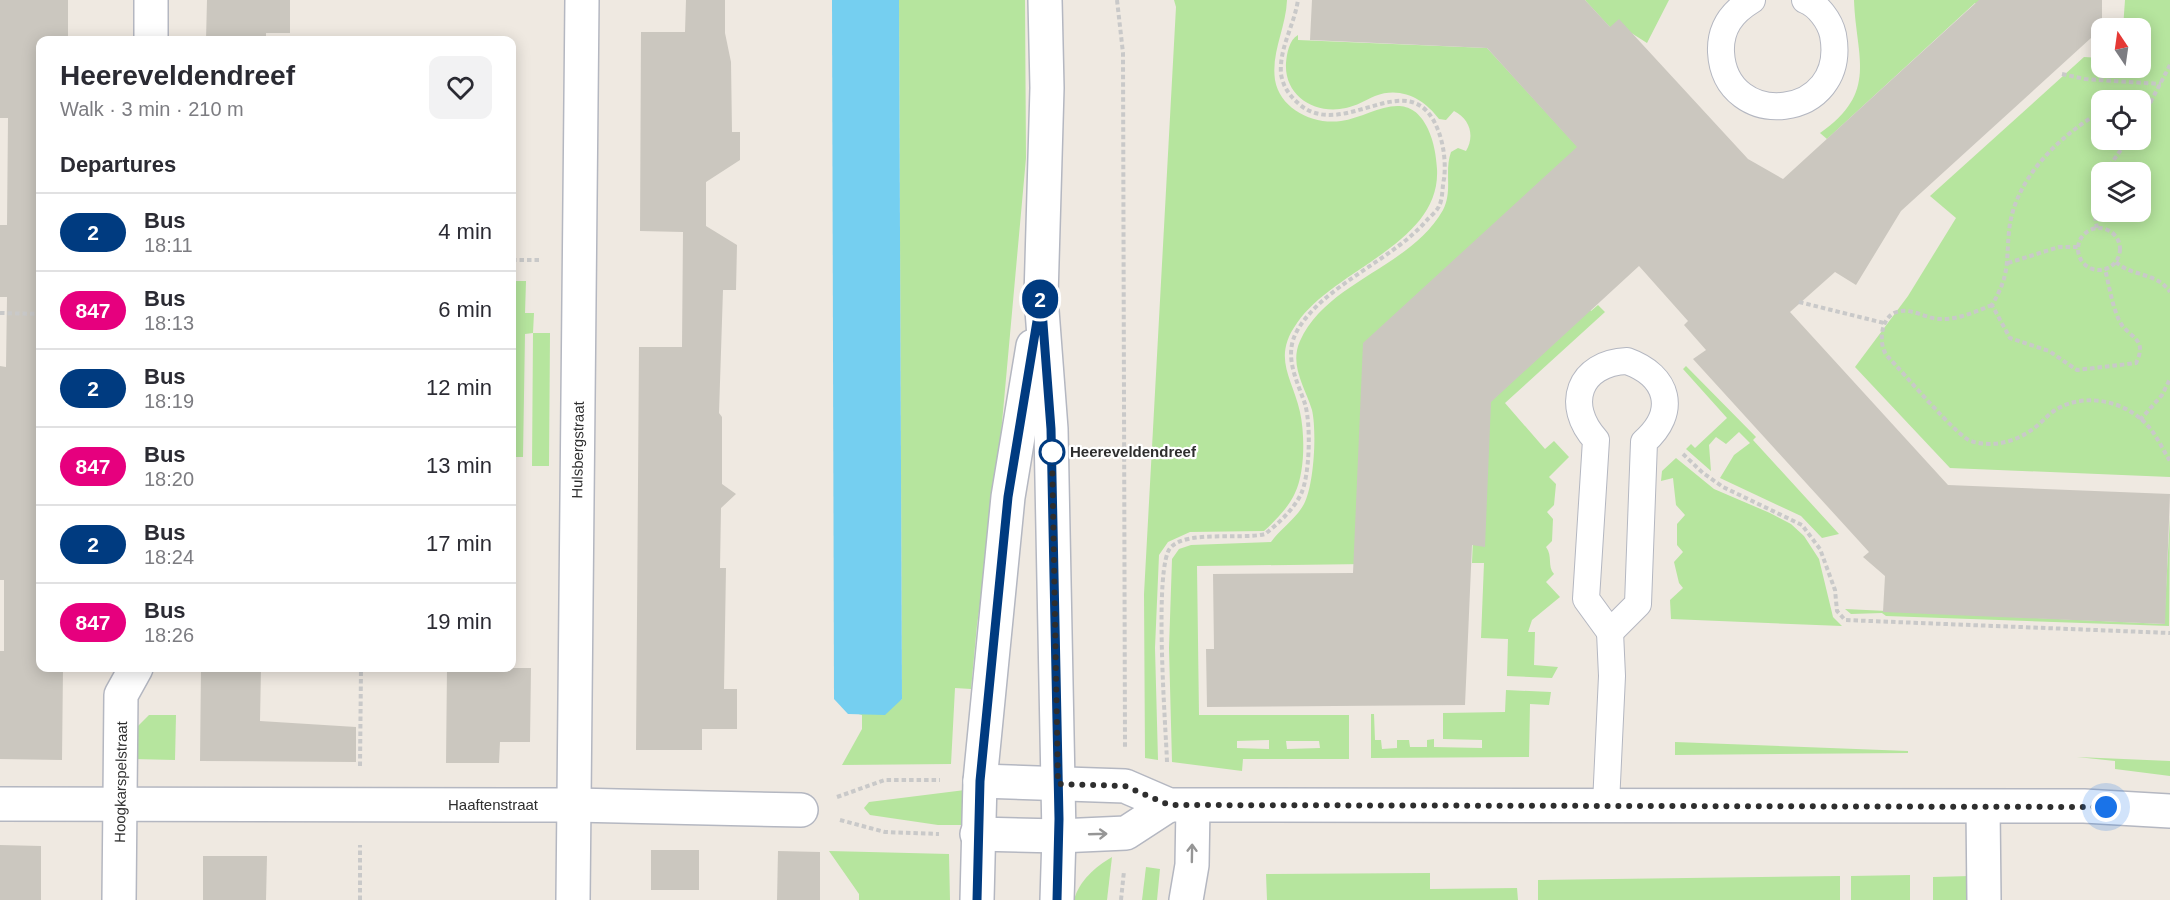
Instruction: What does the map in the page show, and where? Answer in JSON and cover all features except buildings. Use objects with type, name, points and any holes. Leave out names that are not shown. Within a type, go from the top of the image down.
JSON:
[{"type":"street","points":[[151,36],[152,0]]},
{"type":"street","name":"Hulsbergstraat","points":[[573,900],[582,0]]},
{"type":"street","points":[[1045,0],[1047,88],[1041,297],[1051,429],[1059,836],[1057,900]]},
{"type":"street","points":[[977,900],[980,781],[1008,497],[1041,297]]},
{"type":"street","name":"Hoogkarspelstraat","points":[[119,900],[122,694],[134,672]]},
{"type":"street","points":[[980,781],[1125,786],[1181,805],[2084,806],[2170,811]]},
{"type":"street","name":"Haaftenstraat","points":[[0,804],[574,806],[801,810]]},
{"type":"street","points":[[977,834],[1059,836],[1126,833],[1181,805]]},
{"type":"street","points":[[1181,805],[1192,865],[1186,900]]},
{"type":"street","points":[[1983,807],[1984,900]]},
{"type":"lane","points":[[1752,0],[1741,7],[1725,25],[1721,43],[1722,64],[1731,83],[1746,97],[1764,106],[1785,107],[1805,101],[1821,88],[1832,71],[1836,50],[1832,30],[1823,15],[1809,1]]},
{"type":"lane","points":[[1606,804],[1612,676],[1610,632],[1586,599],[1596,440],[1584,428],[1578,412],[1579,396],[1584,381],[1596,369],[1611,362],[1627,361],[1644,367],[1657,379],[1664,396],[1664,414],[1657,430],[1644,442],[1638,604],[1610,632]]},
{"type":"path","points":[[1117,0],[1123,53],[1125,759]]},
{"type":"path","points":[[1181,805],[1162,606],[1163,564],[1170,547],[1188,539],[1265,534],[1301,495],[1305,478],[1308,434],[1306,406],[1293,378],[1291,355],[1297,331],[1320,303],[1417,232],[1439,206],[1446,166],[1438,130],[1425,109],[1405,101],[1384,101],[1347,115],[1325,117],[1307,111],[1289,95],[1281,76],[1282,50],[1298,0]]},
{"type":"path","points":[[2152,104],[2170,65]]},
{"type":"path","points":[[2062,74],[2085,79],[2161,84]]},
{"type":"path","points":[[2091,119],[2069,134],[2024,186],[2009,229],[2005,283],[1992,305],[1958,317],[1938,319],[1903,311],[1893,313],[1884,323],[1882,339],[1886,355],[1902,369],[1954,430],[1970,441],[1993,444],[2013,440],[2039,424],[2054,410],[2068,403],[2087,400],[2114,405],[2140,420],[2148,426],[2170,461]]},
{"type":"path","points":[[2096,222],[2097,228]]},
{"type":"path","points":[[2097,228],[2106,229],[2117,237],[2120,250],[2116,262],[2105,269],[2094,269],[2079,257],[2078,247],[2081,238],[2088,231],[2097,228]]},
{"type":"path","points":[[2008,263],[2059,247],[2078,247]]},
{"type":"path","points":[[2116,262],[2122,268],[2156,278],[2170,292]]},
{"type":"path","points":[[1992,305],[2010,338],[2049,351],[2078,370],[2136,363],[2141,353],[2138,342],[2119,322],[2105,269]]},
{"type":"path","points":[[1799,302],[1884,323]]},
{"type":"path","points":[[0,313],[36,314]]},
{"type":"path","points":[[2140,420],[2162,395],[2170,379]]},
{"type":"path","points":[[1657,430],[1703,473],[1723,487],[1802,525],[1820,549],[1835,590],[1838,611],[1845,620],[2170,633]]},
{"type":"path","points":[[801,810],[885,780],[980,781]]},
{"type":"path","points":[[801,810],[885,832],[977,834]]},
{"type":"green space","points":[[899,0],[1025,0],[1026,158],[995,500],[977,625],[971,689],[955,688],[951,764],[842,765],[862,729],[862,715],[855,713],[881,713],[902,699]]},
{"type":"green space","points":[[1174,0],[1287,0],[1274,70],[1278,90],[1283,99],[1299,113],[1330,122],[1353,118],[1388,107],[1399,106],[1410,109],[1420,116],[1428,129],[1437,169],[1434,195],[1422,217],[1383,253],[1335,286],[1314,304],[1297,323],[1290,335],[1286,347],[1286,368],[1300,412],[1303,442],[1301,475],[1289,503],[1264,531],[1190,532],[1168,542],[1159,555],[1155,648],[1158,760],[1145,758],[1144,594],[1176,7]]},
{"type":"green space","points":[[1585,0],[1669,0],[1647,43],[1625,29],[1618,36]]},
{"type":"green space","points":[[1854,0],[1994,0],[1986,9],[1975,3],[1827,139],[1820,133],[1838,118],[1850,103],[1857,88],[1860,73]]},
{"type":"green space","points":[[2125,0],[2170,0],[2170,477],[1950,468],[1855,367],[1908,296],[1956,218],[1930,196],[2084,57],[2091,57],[2091,78],[2151,78],[2151,18],[2124,18]]},
{"type":"green space","points":[[1298,35],[1298,40],[1487,48],[1586,156],[1366,564],[1197,566],[1199,715],[1349,715],[1349,759],[1243,759],[1242,771],[1172,762],[1169,648],[1172,559],[1179,549],[1191,545],[1271,542],[1301,509],[1310,484],[1314,458],[1314,420],[1297,367],[1297,350],[1300,341],[1329,303],[1411,246],[1428,230],[1446,203],[1451,152],[1458,148],[1466,151],[1470,140],[1467,123],[1459,114],[1454,111],[1446,120],[1439,119],[1419,100],[1403,94],[1385,93],[1350,107],[1323,109],[1313,106],[1296,94],[1287,75],[1288,51]],"holes":[[[1269,740],[1269,749],[1237,748],[1237,741]],[[1286,741],[1319,741],[1320,748],[1287,749]]]},
{"type":"green space","points":[[516,281],[526,281],[525,313],[534,313],[533,333],[525,334],[523,457],[516,457]]},
{"type":"green space","points":[[1598,305],[1605,312],[1505,403],[1545,449],[1554,441],[1569,457],[1549,477],[1556,484],[1554,505],[1547,512],[1553,519],[1552,541],[1546,547],[1554,574],[1546,582],[1560,597],[1532,620],[1528,632],[1535,632],[1534,665],[1558,667],[1552,678],[1507,676],[1508,639],[1481,638],[1484,563],[1472,563],[1479,397],[1589,308],[1591,311]]},
{"type":"green space","points":[[533,333],[550,333],[549,466],[532,466]]},
{"type":"green space","points":[[1686,366],[1756,437],[1753,440],[1839,534],[1822,538],[1801,516],[1720,478],[1734,455],[1750,443],[1739,432],[1726,444],[1716,437],[1709,445],[1711,471],[1686,449],[1691,444],[1695,448],[1727,418],[1683,369]]},
{"type":"green space","points":[[1676,458],[1714,489],[1770,513],[1791,524],[1804,536],[1819,559],[1833,617],[1842,626],[1671,619],[1670,600],[1683,588],[1679,583],[1674,562],[1683,552],[1677,545],[1677,524],[1685,515],[1676,505],[1673,478],[1661,481],[1662,471]]},
{"type":"green space","points":[[2170,517],[2169,626],[1886,616],[1882,613],[1851,614],[1845,609],[2164,624]]},
{"type":"green space","points":[[1506,690],[1551,692],[1549,705],[1530,704],[1529,757],[1371,758],[1371,714],[1374,714],[1375,740],[1381,740],[1382,749],[1397,748],[1397,740],[1409,740],[1410,747],[1427,747],[1427,740],[1434,739],[1434,747],[1482,748],[1482,740],[1443,739],[1443,713],[1505,712]]},
{"type":"green space","points":[[149,715],[176,715],[175,760],[133,759],[137,727]]},
{"type":"green space","points":[[1675,742],[1908,751],[1908,753],[1675,755]]},
{"type":"green space","points":[[2077,757],[2170,761],[2170,776],[2115,769],[2115,761]]},
{"type":"green space","points":[[965,790],[965,825],[938,825],[870,815],[864,808],[869,802]]},
{"type":"green space","points":[[829,851],[949,854],[950,900],[859,900],[859,894]]},
{"type":"green space","points":[[1112,857],[1107,900],[1074,900],[1088,875]]},
{"type":"green space","points":[[1146,867],[1160,869],[1157,900],[1142,900]]},
{"type":"green space","points":[[1430,873],[1430,889],[1517,888],[1518,900],[1267,900],[1266,874]]},
{"type":"green space","points":[[1910,875],[1910,900],[1851,900],[1851,876]]},
{"type":"green space","points":[[1840,876],[1840,900],[1538,900],[1538,880]]},
{"type":"green space","points":[[1970,876],[1970,900],[1933,900],[1933,877]]},
{"type":"water","points":[[832,0],[899,0],[902,699],[885,715],[848,714],[834,699]]},
{"type":"bus line","name":"2","points":[[977,900],[980,781],[1008,497],[1041,297],[1051,429],[1059,819],[1057,900]]},
{"type":"place","name":"Heereveldendreef","points":[[1052,452]]},
{"type":"route","points":[[1052,452],[1058,784],[1125,786],[1169,805],[1193,806],[1606,804],[2106,807]]}]
